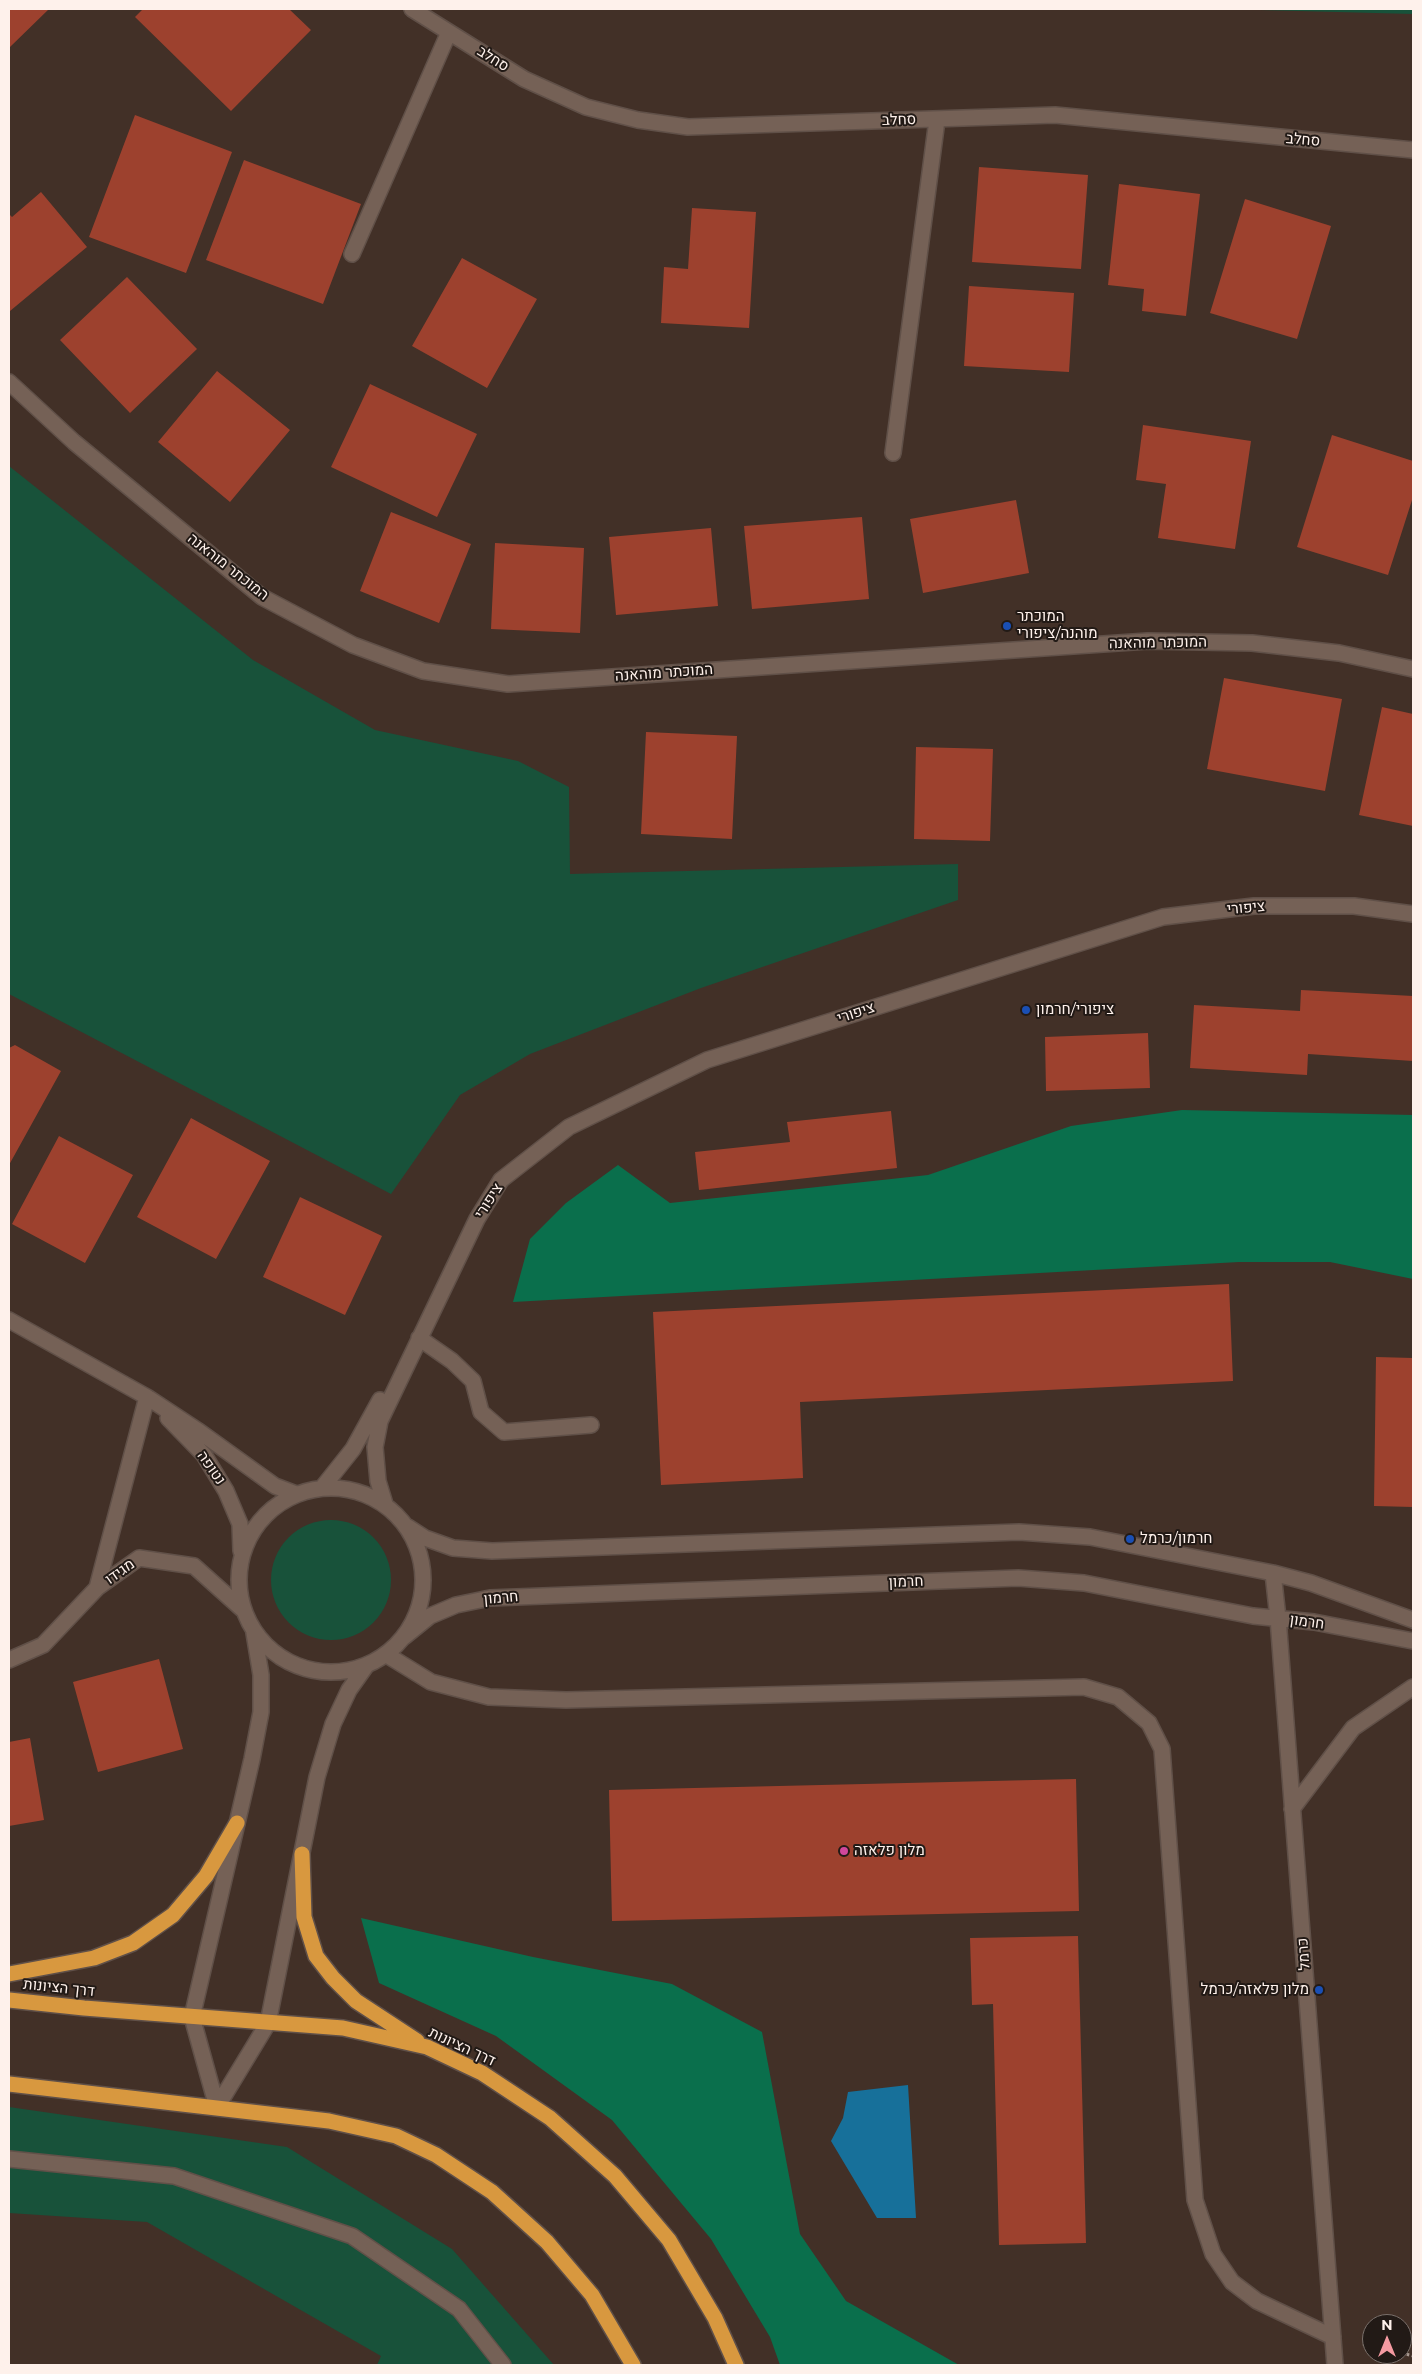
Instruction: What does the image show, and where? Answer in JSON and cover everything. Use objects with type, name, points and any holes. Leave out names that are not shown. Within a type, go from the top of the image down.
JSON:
[{"type":"highway","points":[[9,1974],[94,1958],[133,1943],[173,1915],[206,1876],[237,1823]]},
{"type":"highway","points":[[302,1854],[304,1917],[316,1956],[333,1978],[356,2000],[427,2047]]},
{"type":"highway","name":"דרך הציונות","points":[[9,2000],[192,2017],[343,2028],[427,2047],[482,2073],[550,2118],[615,2176],[670,2240],[715,2318],[736,2365]]},
{"type":"highway","points":[[9,2084],[329,2121],[396,2136],[436,2155],[492,2192],[547,2242],[592,2295],[633,2365]]},
{"type":"street","name":"סחלב","points":[[412,9],[524,79],[586,107],[638,120],[688,127],[1055,115],[1413,150]]},
{"type":"street","points":[[352,254],[449,32]]},
{"type":"street","points":[[893,453],[937,120]]},
{"type":"street","name":"המוכתר מוהאנה","points":[[9,382],[74,442],[262,597],[353,645],[423,671],[508,684],[1148,641],[1252,643],[1340,653],[1413,669]]},
{"type":"street","name":"ציפורי","points":[[385,1504],[378,1480],[375,1447],[380,1421],[476,1219],[501,1180],[569,1127],[708,1060],[1163,917],[1254,906],[1354,906],[1413,914]]},
{"type":"street","name":"נטופה","points":[[9,1320],[147,1397],[200,1432],[274,1486],[296,1494]]},
{"type":"street","points":[[419,1338],[452,1361],[473,1381],[481,1412],[504,1432],[591,1425]]},
{"type":"street","name":"ציפורי","points":[[322,1488],[353,1449],[385,1391],[419,1338]]},
{"type":"street","points":[[97,1588],[147,1397]]},
{"type":"street","name":"נטופה","points":[[147,1397],[204,1455],[226,1490],[240,1524],[241,1556]]},
{"type":"street","points":[[217,2107],[192,2017],[261,1712],[261,1675],[254,1633],[242,1609],[238,1582],[241,1556],[252,1530],[272,1508],[296,1494],[322,1488],[343,1488],[365,1493],[385,1504],[408,1527],[425,1538],[453,1548],[492,1551],[1019,1532],[1090,1537],[1310,1582],[1413,1620]]},
{"type":"street","points":[[254,1633],[276,1655],[304,1669],[335,1673],[366,1666],[387,1655],[404,1638],[419,1612],[424,1582],[420,1553],[408,1527]]},
{"type":"street","name":"מגידו","points":[[9,1660],[43,1645],[97,1588],[139,1558],[194,1566],[242,1609]]},
{"type":"street","name":"כרמל","points":[[1272,1573],[1278,1618],[1335,2365]]},
{"type":"street","name":"חרמון","points":[[404,1638],[430,1616],[456,1605],[490,1598],[1018,1578],[1084,1582],[1253,1616],[1314,1622],[1413,1641]]},
{"type":"street","points":[[387,1655],[431,1682],[489,1697],[566,1700],[1084,1687],[1118,1697],[1149,1723],[1162,1750],[1195,2200],[1210,2245],[1232,2282],[1258,2301],[1333,2336]]},
{"type":"street","points":[[217,2107],[268,2023],[317,1777],[333,1724],[349,1690],[366,1666]]},
{"type":"street","points":[[1292,1809],[1353,1728],[1413,1687]]},
{"type":"street","points":[[9,2159],[174,2176],[352,2236],[459,2309],[503,2365]]},
{"type":"green space","points":[[1222,9],[1413,9],[1413,14]]},
{"type":"green space","points":[[9,466],[253,660],[375,730],[518,761],[569,787],[570,874],[958,864],[958,900],[701,988],[530,1054],[460,1095],[391,1194],[9,994]]},
{"type":"green space","points":[[1182,1110],[1413,1115],[1413,1279],[1330,1262],[1239,1262],[513,1302],[530,1239],[566,1203],[618,1165],[670,1203],[928,1175],[1071,1126]]},
{"type":"green space","points":[[331,1520],[343,1521],[354,1525],[364,1530],[373,1538],[381,1547],[386,1557],[390,1568],[390,1592],[386,1603],[381,1613],[373,1622],[364,1630],[354,1635],[343,1639],[331,1640],[319,1639],[308,1635],[298,1630],[289,1622],[281,1613],[276,1603],[272,1592],[271,1580],[272,1568],[276,1557],[281,1547],[289,1538],[298,1530],[308,1525],[319,1521]]},
{"type":"green space","points":[[361,1918],[533,1957],[672,1984],[762,2032],[800,2234],[846,2301],[959,2365],[780,2365],[770,2337],[711,2239],[612,2120],[496,2036],[379,1983]]},
{"type":"green space","points":[[9,2107],[287,2147],[452,2249],[554,2365],[377,2365],[381,2356],[147,2222],[9,2213]]},
{"type":"water","points":[[908,2085],[916,2218],[877,2218],[831,2141],[843,2118],[848,2092]]},
{"type":"building","points":[[9,9],[49,9],[10,47]]},
{"type":"building","points":[[143,9],[289,9],[311,30],[231,111],[135,17]]},
{"type":"building","points":[[135,115],[232,152],[186,273],[89,237]]},
{"type":"building","points":[[244,160],[361,204],[323,304],[206,260]]},
{"type":"building","points":[[979,167],[1088,175],[1081,269],[972,262]]},
{"type":"building","points":[[1119,184],[1200,194],[1186,316],[1142,311],[1144,289],[1108,285]]},
{"type":"building","points":[[41,192],[87,247],[10,311],[9,214],[12,217]]},
{"type":"building","points":[[1245,199],[1331,226],[1297,339],[1210,313]]},
{"type":"building","points":[[692,208],[756,212],[749,328],[661,323],[664,267],[688,269]]},
{"type":"building","points":[[462,258],[537,299],[487,388],[412,346]]},
{"type":"building","points":[[127,277],[197,349],[130,413],[60,340]]},
{"type":"building","points":[[969,286],[1074,293],[1069,372],[964,366]]},
{"type":"building","points":[[217,371],[290,430],[230,502],[158,442]]},
{"type":"building","points":[[370,384],[477,434],[437,517],[331,467]]},
{"type":"building","points":[[1143,425],[1251,441],[1235,549],[1158,538],[1166,484],[1136,480]]},
{"type":"building","points":[[1332,435],[1413,461],[1413,497],[1388,575],[1297,547]]},
{"type":"building","points":[[1016,500],[1029,573],[923,593],[910,519]]},
{"type":"building","points":[[391,512],[471,544],[439,623],[360,591]]},
{"type":"building","points":[[862,517],[869,599],[752,609],[744,526]]},
{"type":"building","points":[[711,528],[718,606],[616,615],[609,537]]},
{"type":"building","points":[[495,543],[584,548],[580,633],[491,629]]},
{"type":"building","points":[[1224,678],[1342,699],[1325,791],[1207,769]]},
{"type":"building","points":[[1382,707],[1413,714],[1413,826],[1359,815]]},
{"type":"building","points":[[646,732],[737,736],[732,839],[641,834]]},
{"type":"building","points":[[916,747],[993,749],[990,841],[914,839]]},
{"type":"building","points":[[1301,990],[1413,996],[1413,1061],[1308,1054],[1307,1075],[1190,1068],[1194,1005],[1300,1011]]},
{"type":"building","points":[[1148,1033],[1150,1088],[1046,1091],[1045,1037]]},
{"type":"building","points":[[15,1045],[61,1071],[9,1165],[9,1048]]},
{"type":"building","points":[[891,1111],[897,1168],[699,1190],[695,1152],[790,1142],[787,1122]]},
{"type":"building","points":[[191,1118],[270,1161],[216,1259],[137,1217]]},
{"type":"building","points":[[59,1136],[133,1175],[85,1263],[12,1224]]},
{"type":"building","points":[[300,1197],[382,1236],[345,1315],[263,1277]]},
{"type":"building","points":[[1229,1284],[1233,1381],[800,1402],[803,1478],[661,1485],[653,1312]]},
{"type":"building","points":[[1376,1357],[1413,1358],[1413,1507],[1374,1506]]},
{"type":"building","points":[[159,1659],[183,1749],[98,1772],[73,1682]]},
{"type":"building","points":[[30,1738],[44,1820],[9,1826],[9,1742]]},
{"type":"building","name":"מלון פלאזה","points":[[1076,1779],[1079,1911],[612,1921],[609,1790]]},
{"type":"building","points":[[1078,1936],[1086,2243],[999,2245],[993,2004],[972,2005],[970,1938]]},
{"type":"place","name":"המוכתר מוהנה/ציפורי","points":[[1007,626]]},
{"type":"place","name":"ציפורי/חרמון","points":[[1026,1010]]},
{"type":"place","name":"חרמון/כרמל","points":[[1130,1539]]},
{"type":"place","name":"מלון פלאזה","points":[[844,1851]]},
{"type":"place","name":"מלון פלאזה/כרמל","points":[[1319,1990]]}]
